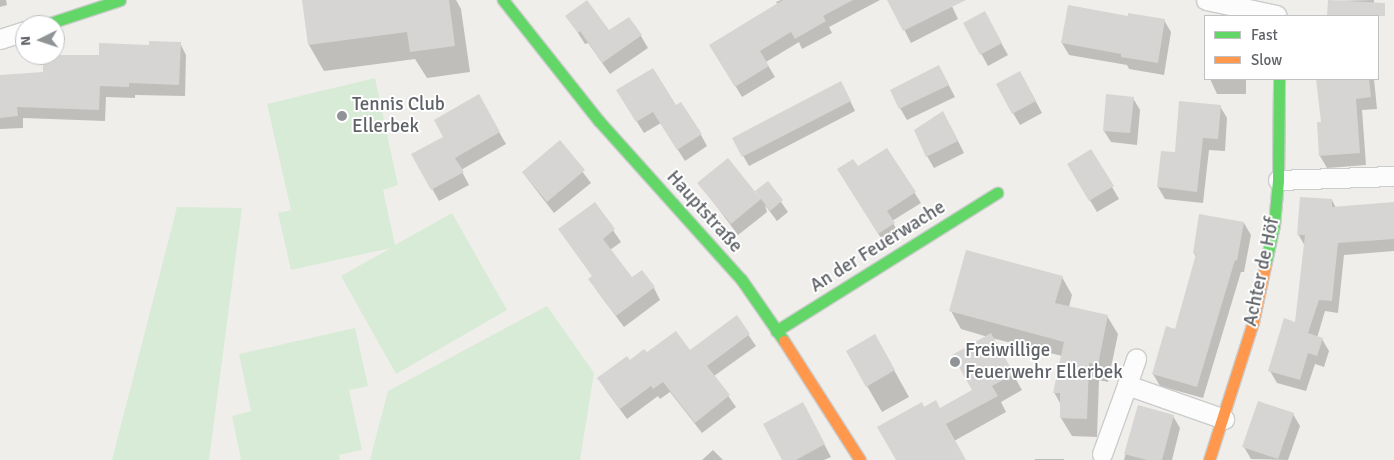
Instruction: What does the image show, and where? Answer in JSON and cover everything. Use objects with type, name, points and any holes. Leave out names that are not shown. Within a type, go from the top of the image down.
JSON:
[{"type":"street","points":[[65,18],[120,0]]},
{"type":"street","name":"Hauptstraße","points":[[503,0],[599,121],[741,279],[860,460]]},
{"type":"street","points":[[1206,0],[1277,10]]},
{"type":"street","points":[[0,40],[15,35]]},
{"type":"street","name":"Achter de Höf","points":[[1209,460],[1224,418],[1253,322],[1274,225],[1278,180],[1279,80]]},
{"type":"street","points":[[1278,180],[1394,176]]},
{"type":"street","name":"An der Feuerwache","points":[[776,330],[997,193]]},
{"type":"street","points":[[1102,454],[1136,358]]},
{"type":"street","points":[[1127,385],[1224,418]]},
{"type":"green space","points":[[375,78],[398,185],[383,190],[395,245],[452,213],[507,310],[396,374],[341,276],[391,248],[291,270],[278,213],[291,210],[267,104]]},
{"type":"green space","points":[[177,207],[242,208],[209,460],[112,460]]},
{"type":"green space","points":[[547,306],[594,373],[580,460],[370,460],[388,391]]},
{"type":"green space","points":[[355,328],[368,386],[349,390],[362,450],[339,455],[340,460],[241,460],[232,416],[251,411],[239,354]]},
{"type":"building","points":[[302,0],[449,0],[455,46],[410,52],[407,32],[308,45]]},
{"type":"building","points":[[587,0],[609,30],[629,17],[642,35],[602,63],[580,31],[578,33],[565,16]]},
{"type":"building","points":[[783,0],[853,0],[823,16],[826,21],[795,39],[791,32],[760,51],[769,66],[735,87],[709,45]]},
{"type":"building","points":[[887,0],[966,0],[903,31]]},
{"type":"building","points":[[1328,0],[1385,3],[1385,16],[1327,15]]},
{"type":"building","points":[[1068,5],[1128,16],[1128,13],[1165,19],[1158,63],[1121,57],[1121,54],[1061,43]]},
{"type":"building","points":[[985,11],[1002,43],[980,55],[963,23]]},
{"type":"building","points":[[149,41],[181,42],[179,85],[129,83],[129,87],[100,86],[99,110],[17,107],[18,116],[0,118],[0,75],[43,72],[43,65],[65,65],[65,55],[99,55],[99,43],[149,45]]},
{"type":"building","points":[[939,65],[949,85],[899,109],[890,90]]},
{"type":"building","points":[[653,68],[676,105],[681,102],[702,134],[677,150],[653,112],[636,122],[616,90]]},
{"type":"building","points":[[1020,71],[1036,101],[1012,114],[996,84]]},
{"type":"building","points":[[1316,80],[1369,80],[1371,97],[1356,99],[1360,153],[1319,156],[1317,122],[1321,122]]},
{"type":"building","points":[[841,81],[851,101],[742,157],[732,138]]},
{"type":"building","points":[[479,94],[500,132],[455,158],[464,172],[431,190],[411,154],[443,137],[434,120]]},
{"type":"building","points":[[1106,94],[1134,97],[1130,133],[1103,131]]},
{"type":"building","points":[[1179,101],[1221,105],[1218,139],[1203,138],[1197,192],[1157,187],[1161,151],[1175,152]]},
{"type":"building","points":[[943,111],[958,141],[926,157],[914,130]]},
{"type":"building","points":[[560,140],[585,170],[547,202],[522,172]]},
{"type":"building","points":[[887,148],[916,192],[887,211],[895,223],[878,234],[837,169],[853,159],[858,166]]},
{"type":"building","points":[[1091,149],[1114,186],[1089,201],[1067,164]]},
{"type":"building","points":[[728,158],[761,199],[731,224],[697,183]]},
{"type":"building","points":[[768,181],[783,200],[770,211],[755,191]]},
{"type":"building","points":[[1300,197],[1332,199],[1332,207],[1394,202],[1394,239],[1338,243],[1332,301],[1319,300],[1308,333],[1323,338],[1317,356],[1308,353],[1300,380],[1268,371],[1284,318],[1295,322],[1305,235],[1297,235]]},
{"type":"building","points":[[595,202],[615,229],[603,239],[632,277],[642,270],[655,287],[616,316],[588,279],[592,276],[558,229]]},
{"type":"building","points":[[1199,214],[1244,222],[1237,261],[1235,260],[1197,387],[1152,374],[1166,326],[1175,329],[1196,254],[1193,253]]},
{"type":"building","points":[[966,250],[1063,276],[1055,303],[1108,315],[1098,365],[1089,363],[1087,419],[1060,418],[1060,393],[1053,393],[1064,342],[949,311]]},
{"type":"building","points":[[737,315],[750,334],[707,366],[730,395],[695,423],[663,382],[653,389],[651,386],[620,409],[597,378],[627,356],[630,360],[644,349],[647,352],[676,331],[690,350]]},
{"type":"building","points":[[991,333],[1014,374],[992,386],[998,396],[946,424],[966,460],[896,460],[877,427],[922,402],[924,407],[936,400],[940,408],[972,390],[952,355]]},
{"type":"building","points":[[875,334],[895,370],[866,387],[846,351]]},
{"type":"building","points":[[1258,401],[1294,413],[1278,459],[1242,447]]},
{"type":"building","points":[[803,402],[825,444],[796,460],[782,460],[763,424]]},
{"type":"building","points":[[1138,405],[1174,415],[1162,460],[1147,460],[1124,454]]},
{"type":"traffic: fast","points":[[65,18],[120,0]]},
{"type":"traffic: fast","points":[[503,0],[599,121],[741,279],[784,341]]},
{"type":"traffic: fast","points":[[1265,266],[1274,225],[1278,180],[1279,80]]},
{"type":"traffic: fast","points":[[776,331],[997,193]]},
{"type":"traffic: slow","points":[[1209,460],[1253,322],[1265,266]]},
{"type":"traffic: slow","points":[[784,341],[860,460]]},
{"type":"place","name":"Tennis Club Ellerbek","points":[[342,116]]},
{"type":"place","name":"Freiwillige Feuerwehr Ellerbek","points":[[955,362]]}]
